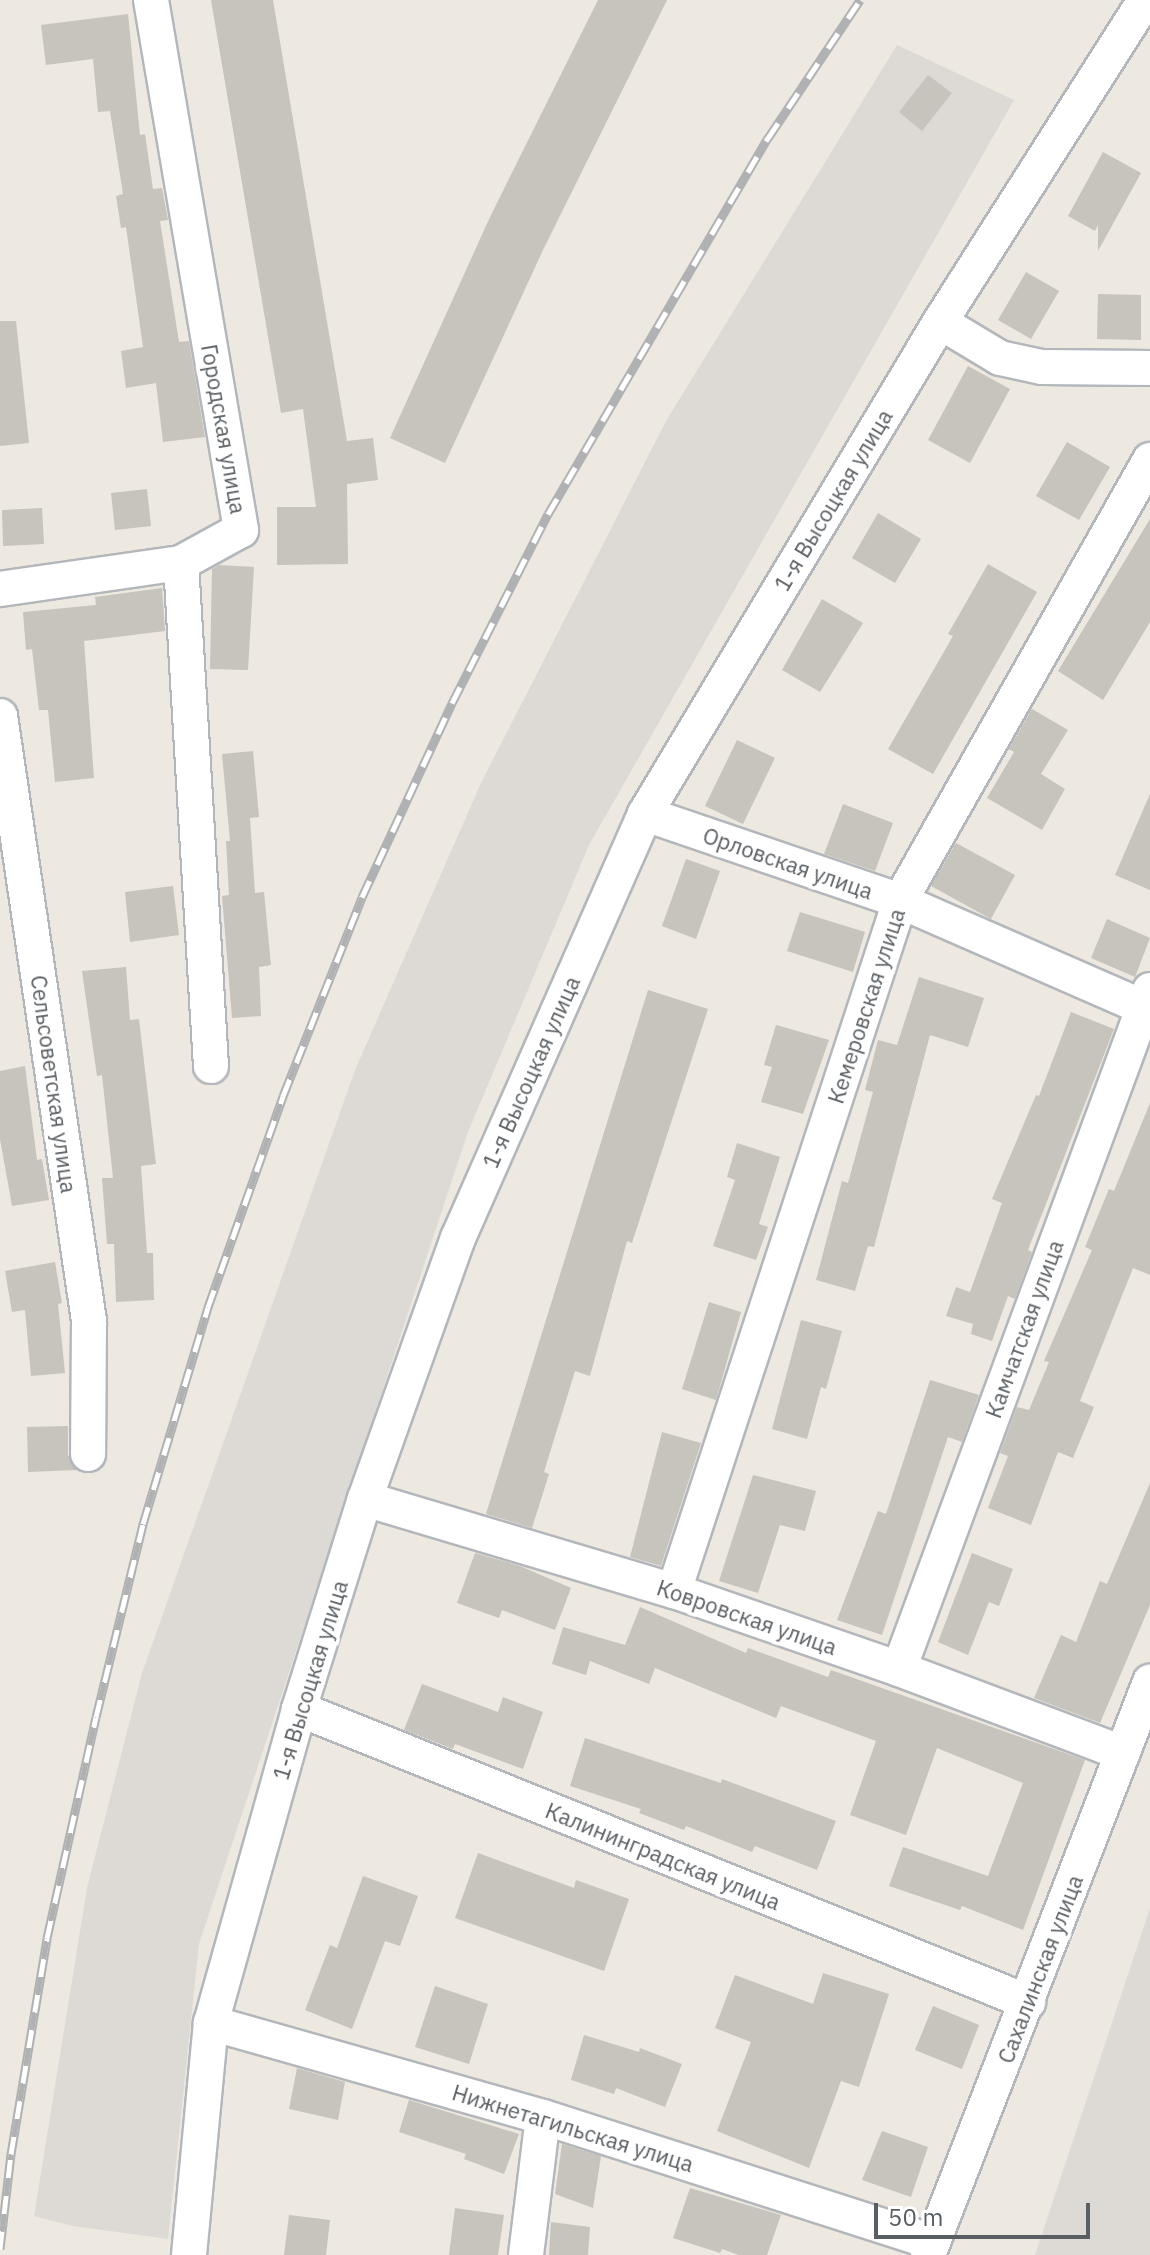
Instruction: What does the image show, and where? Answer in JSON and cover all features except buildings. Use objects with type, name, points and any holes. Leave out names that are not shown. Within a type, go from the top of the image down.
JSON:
[{"type":"street","name":"Городская улица","points":[[151,0],[241,530],[181,563]]},
{"type":"street","name":"1-я Высоцкая улица","points":[[189,2255],[211,2023],[299,1709],[365,1499],[458,1238],[645,814],[940,322],[1145,0]]},
{"type":"street","points":[[940,322],[1000,358],[1042,367],[1150,368]]},
{"type":"street","name":"Кемеровская улица","points":[[674,1591],[900,901],[1150,460]]},
{"type":"street","points":[[0,589],[181,563],[211,1066]]},
{"type":"street","name":"Сельсоветская улица","points":[[0,716],[89,1321],[88,1454]]},
{"type":"street","name":"Орловская улица","points":[[645,814],[900,901],[1148,1002]]},
{"type":"street","name":"Камчатская улица","points":[[899,1669],[1148,1002]]},
{"type":"street","name":"Ковровская улица","points":[[365,1499],[674,1591],[899,1669],[1123,1753]]},
{"type":"street","name":"Сахалинская улица","points":[[930,2249],[1150,1682]]},
{"type":"street","name":"Калининградская улица","points":[[299,1709],[1028,2002]]},
{"type":"street","name":"Нижнетагильская улица","points":[[211,2023],[543,2117],[930,2249]]},
{"type":"street","points":[[526,2255],[543,2117]]},
{"type":"shaded area","points":[[897,45],[1014,100],[589,845],[468,1132],[199,1944],[168,2239],[73,2226],[34,2216],[87,1888],[142,1673],[355,1070],[481,783],[666,421]]},
{"type":"shaded area","points":[[1150,1908],[1150,2255],[1035,2255]]},
{"type":"railway","points":[[0,2249],[11,2154],[47,1938],[143,1524],[208,1307],[283,1096],[362,897],[452,703],[548,514],[768,138],[860,0]]}]
